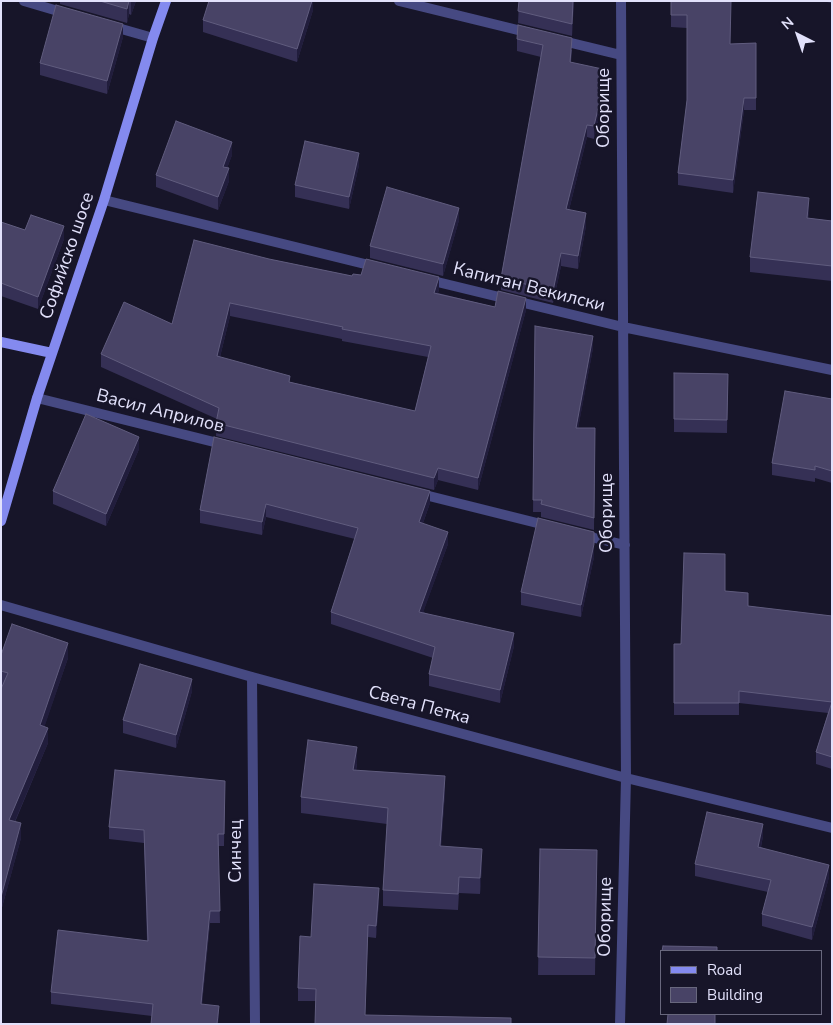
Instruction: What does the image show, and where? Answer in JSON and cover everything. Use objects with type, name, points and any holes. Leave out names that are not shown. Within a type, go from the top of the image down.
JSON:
[{"type":"main road","name":"Софийско шосе","points":[[1,521],[37,398],[104,200],[166,1]]},
{"type":"main road","points":[[1,342],[52,353]]},
{"type":"street","points":[[24,1],[80,17]]},
{"type":"street","points":[[399,1],[621,55]]},
{"type":"street","name":"Оборище","points":[[620,1024],[626,778],[621,1]]},
{"type":"street","points":[[98,22],[153,38]]},
{"type":"street","points":[[104,200],[383,268]]},
{"type":"street","name":"Капитан Векилски","points":[[411,276],[623,327],[832,370]]},
{"type":"street","name":"Васил Априлов","points":[[37,398],[239,448]]},
{"type":"street","points":[[403,490],[557,528]]},
{"type":"street","points":[[576,533],[625,546]]},
{"type":"street","name":"Света Петка","points":[[1,605],[252,677],[626,778],[832,828]]},
{"type":"street","name":"Синчец","points":[[252,677],[255,1024]]},
{"type":"building","points":[[100,1],[129,1],[127,9]]},
{"type":"building","points":[[209,1],[312,1],[297,49],[203,20]]},
{"type":"building","points":[[519,1],[573,1],[572,24],[518,11]]},
{"type":"building","points":[[671,1],[731,1],[730,44],[756,43],[756,98],[744,98],[733,180],[678,173],[687,100],[687,15],[671,15]]},
{"type":"building","points":[[56,5],[123,24],[107,81],[40,63]]},
{"type":"building","points":[[518,25],[572,38],[570,62],[607,70],[594,126],[587,125],[566,209],[586,213],[578,256],[561,253],[553,291],[501,278],[543,45],[517,39]]},
{"type":"building","points":[[176,121],[232,142],[223,167],[229,168],[218,197],[156,175]]},
{"type":"building","points":[[305,141],[359,153],[349,197],[295,185]]},
{"type":"building","points":[[387,187],[459,208],[443,264],[370,246]]},
{"type":"building","points":[[758,192],[809,198],[807,218],[832,221],[832,266],[750,257]]},
{"type":"building","points":[[31,215],[64,226],[38,297],[1,283],[1,222],[25,230]]},
{"type":"building","points":[[194,240],[269,259],[352,276],[353,274],[361,275],[366,259],[439,277],[434,293],[495,307],[498,291],[526,298],[478,478],[438,468],[434,478],[216,423],[219,408],[101,354],[124,302],[172,324]],"holes":[[[230,303],[343,327],[342,329],[431,346],[415,411],[289,382],[290,376],[217,356]]]},
{"type":"building","points":[[535,326],[593,336],[576,428],[595,428],[594,518],[541,504],[542,500],[533,500]]},
{"type":"building","points":[[674,373],[728,374],[727,420],[674,419]]},
{"type":"building","points":[[785,391],[832,399],[832,471],[815,466],[815,470],[772,463]]},
{"type":"building","points":[[86,414],[139,437],[106,514],[53,491]]},
{"type":"building","points":[[214,437],[430,491],[419,522],[448,532],[419,612],[514,633],[500,690],[429,674],[435,647],[331,612],[358,528],[266,504],[262,522],[200,510]]},
{"type":"building","points":[[538,518],[594,532],[594,544],[581,605],[521,592]]},
{"type":"building","points":[[684,553],[725,554],[725,591],[748,593],[748,606],[832,616],[832,702],[739,691],[739,703],[674,703],[674,644],[681,644]]},
{"type":"building","points":[[12,624],[68,643],[40,725],[48,728],[9,820],[21,823],[1,897],[1,689],[8,673],[1,671],[1,655]]},
{"type":"building","points":[[140,664],[192,679],[176,735],[123,720]]},
{"type":"building","points":[[832,702],[832,757],[816,752]]},
{"type":"building","points":[[308,740],[357,747],[353,770],[445,776],[440,846],[482,849],[480,878],[459,877],[458,894],[383,890],[388,808],[301,797]]},
{"type":"building","points":[[115,770],[225,781],[224,834],[218,834],[220,911],[210,911],[201,1004],[219,1006],[217,1024],[151,1024],[153,1004],[51,992],[58,930],[148,941],[144,830],[109,827]]},
{"type":"building","points":[[707,812],[763,824],[758,847],[829,865],[812,927],[762,914],[771,880],[695,864]]},
{"type":"building","points":[[540,849],[597,850],[595,958],[538,957]]},
{"type":"building","points":[[314,884],[379,888],[376,926],[368,925],[365,1015],[511,1018],[511,1024],[315,1024],[316,989],[298,988],[300,936],[311,937]]},
{"type":"building","points":[[663,946],[717,947],[717,950],[662,950]]},
{"type":"building","points":[[668,1015],[715,1015],[715,1024],[667,1024]]}]
